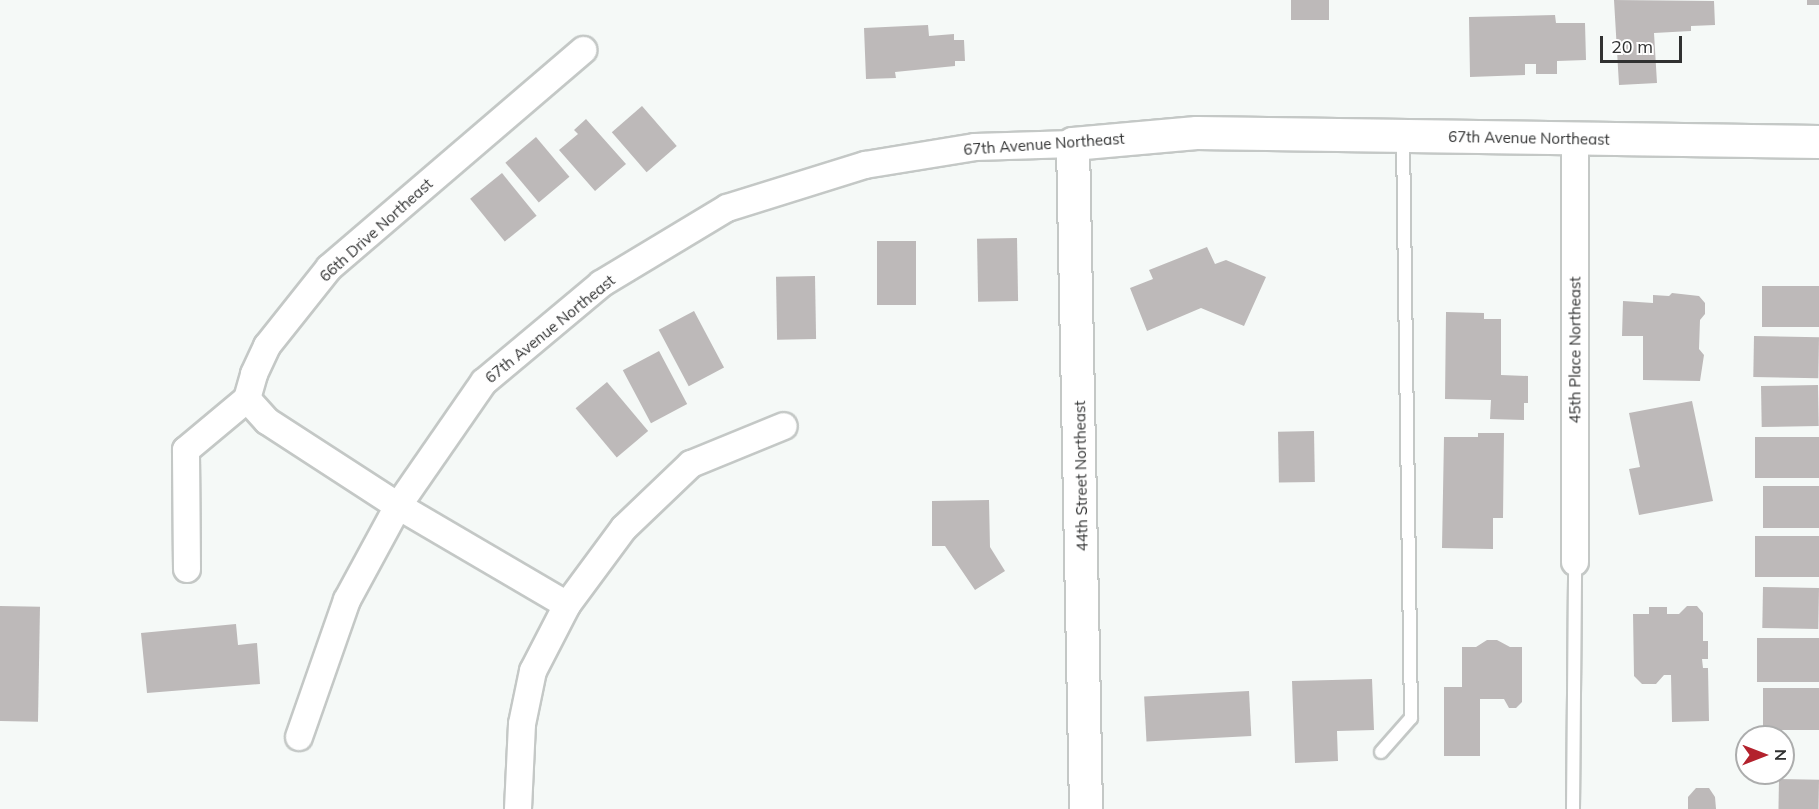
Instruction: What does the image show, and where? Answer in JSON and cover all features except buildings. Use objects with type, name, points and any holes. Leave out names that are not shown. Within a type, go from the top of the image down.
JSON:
[{"type":"street","name":"66th Drive Northeast","points":[[247,399],[254,374],[267,346],[329,268],[583,50]]},
{"type":"street","name":"67th Avenue Northeast","points":[[299,737],[347,600],[398,506],[484,382],[601,284],[727,208],[865,165],[975,147],[1073,144],[1197,133],[1819,142]]},
{"type":"street","name":"45th Place Northeast","points":[[1575,138],[1575,562]]},
{"type":"street","name":"44th Street Northeast","points":[[1073,144],[1086,809]]},
{"type":"street","points":[[187,569],[186,450],[247,399],[267,421],[398,506],[567,605]]},
{"type":"street","points":[[518,809],[522,724],[533,670],[567,605],[624,528],[691,464],[784,426]]},
{"type":"lane","points":[[1381,752],[1411,718],[1403,136]]},
{"type":"lane","points":[[1573,809],[1575,562]]}]
